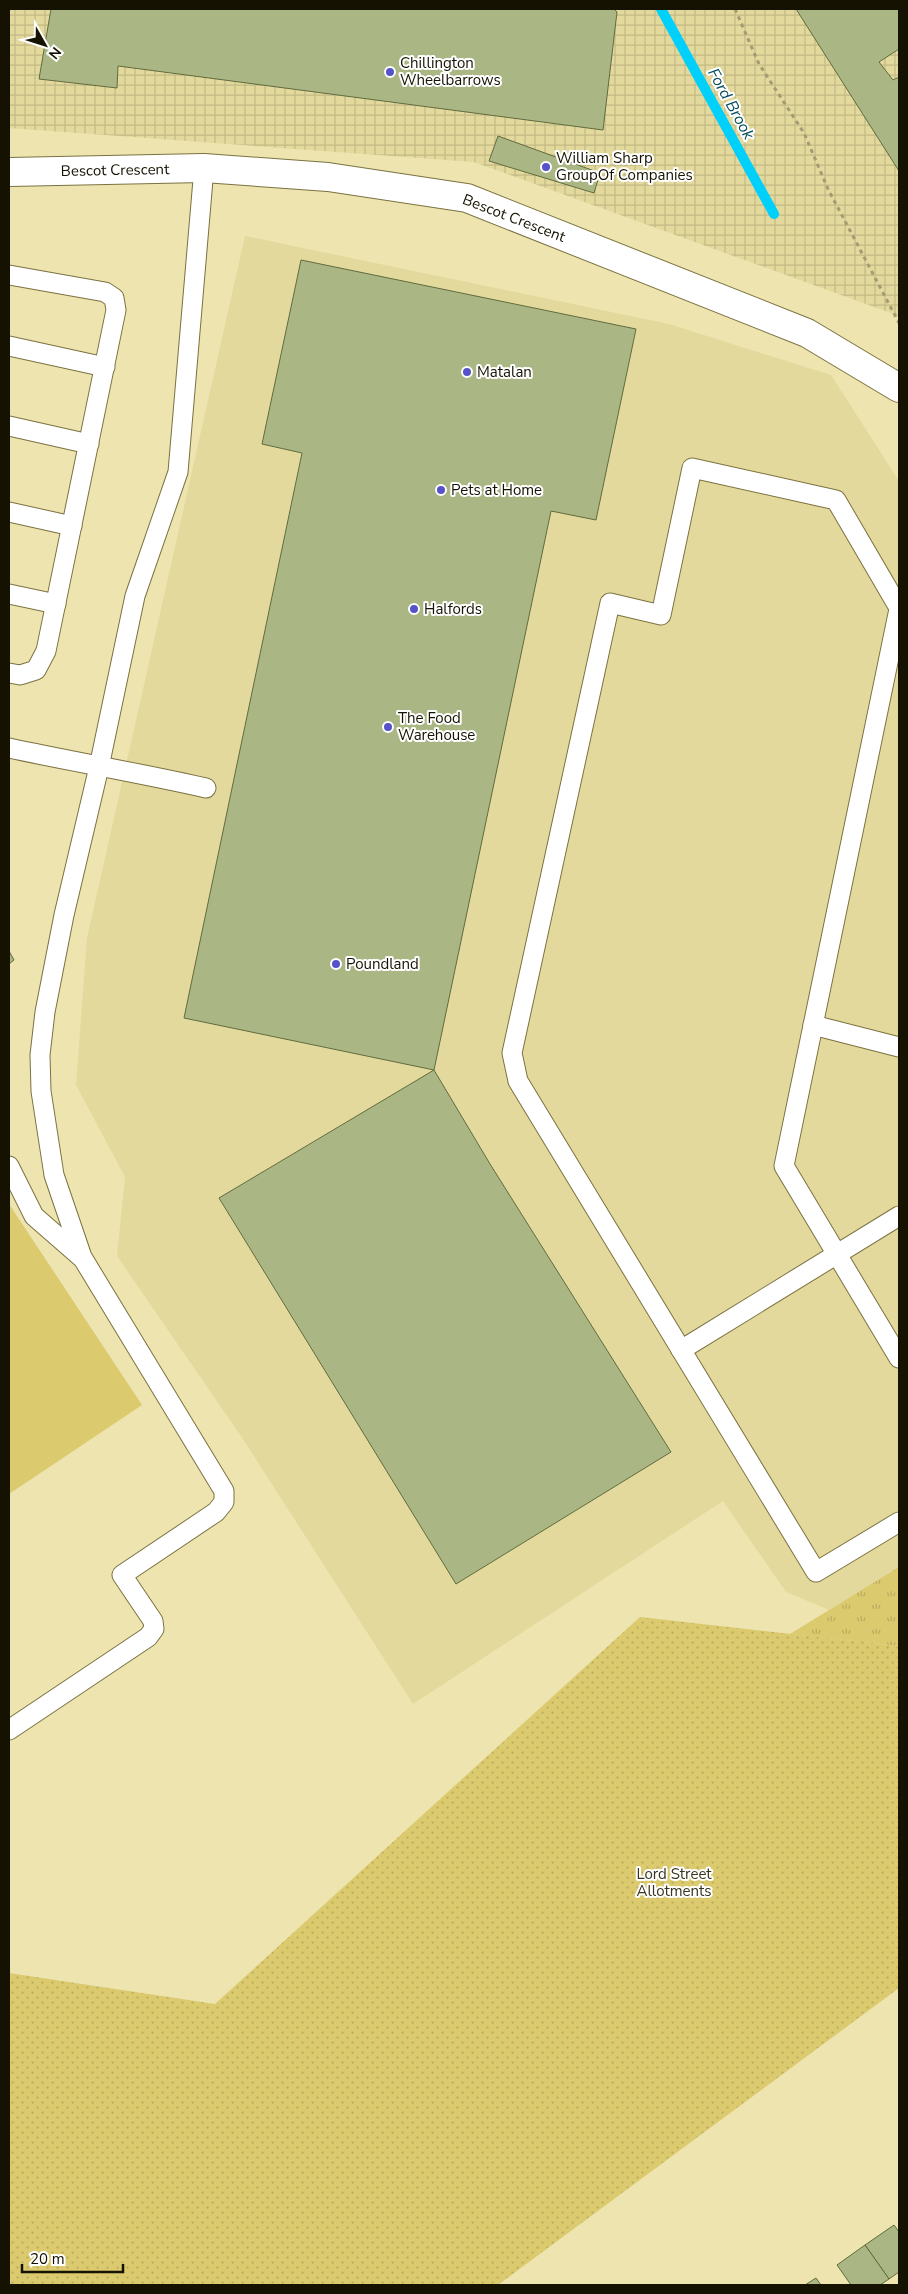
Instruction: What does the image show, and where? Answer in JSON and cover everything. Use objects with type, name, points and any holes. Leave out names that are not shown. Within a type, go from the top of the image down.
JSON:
[{"type":"street","name":"Bescot Crescent","points":[[9,172],[204,168],[328,177],[467,198],[808,333],[899,388]]},
{"type":"lane","points":[[9,1730],[148,1637],[154,1629],[153,1621],[122,1575],[216,1512],[224,1502],[224,1491],[82,1257],[54,1174],[41,1091],[40,1055],[45,1012],[64,915],[99,767],[135,596],[178,472],[204,168]]},
{"type":"lane","points":[[9,275],[105,292],[114,298],[114,325],[46,651],[36,670],[20,675],[9,673]]},
{"type":"lane","points":[[9,346],[105,368]]},
{"type":"lane","points":[[9,426],[89,444]]},
{"type":"lane","points":[[899,1358],[784,1166],[899,609],[836,500],[692,468],[661,615],[610,603],[512,1053],[518,1081],[816,1572],[899,1522]]},
{"type":"lane","points":[[9,512],[72,526]]},
{"type":"lane","points":[[9,594],[56,604]]},
{"type":"lane","points":[[9,748],[99,767],[131,771],[206,788]]},
{"type":"lane","points":[[813,1024],[899,1046]]},
{"type":"lane","points":[[9,1166],[34,1216],[82,1257]]},
{"type":"lane","points":[[681,1350],[837,1256],[899,1216]]},
{"type":"path","points":[[734,9],[759,64],[804,133],[828,190],[899,323]]},
{"type":"shaded area","points":[[9,9],[899,9],[899,316],[474,162],[9,128]]},
{"type":"shaded area","points":[[245,236],[669,324],[831,375],[899,481],[899,1567],[829,1610],[786,1592],[723,1501],[413,1704],[243,1439],[117,1256],[125,1177],[76,1085],[87,938]]},
{"type":"green space","points":[[9,1204],[142,1405],[9,1494]]},
{"type":"green space","points":[[899,1567],[899,1646],[790,1634]]},
{"type":"green space","name":"Lord Street Allotments","points":[[640,1617],[899,1646],[899,1988],[498,2285],[9,2285],[9,1973],[215,2004]]},
{"type":"building","name":"Chillington Wheelbarrows","points":[[51,9],[614,9],[617,12],[603,130],[118,66],[117,88],[39,79]]},
{"type":"building","points":[[796,9],[899,9],[899,49],[879,62],[893,80],[899,77],[899,171]]},
{"type":"building","name":"William Sharp GroupOf Companies","points":[[498,136],[600,173],[594,193],[489,161]]},
{"type":"building","points":[[301,260],[636,329],[596,520],[551,511],[434,1070],[184,1018],[302,453],[262,444]]},
{"type":"building","points":[[9,951],[14,960],[9,964]]},
{"type":"building","points":[[434,1070],[490,1164],[671,1452],[456,1584],[219,1198]]},
{"type":"building","points":[[894,2225],[899,2232],[899,2272],[889,2279],[865,2245]]},
{"type":"building","points":[[865,2245],[889,2279],[880,2285],[851,2285],[837,2265]]},
{"type":"building","points":[[816,2278],[821,2285],[805,2285]]},
{"type":"waterway","name":"Ford Brook","points":[[661,9],[774,214]]},
{"type":"place","name":"Chillington Wheelbarrows","points":[[390,72]]},
{"type":"place","name":"William Sharp GroupOf Companies","points":[[546,167]]},
{"type":"place","name":"Matalan","points":[[467,372]]},
{"type":"place","name":"Pets at Home","points":[[441,490]]},
{"type":"place","name":"Halfords","points":[[414,609]]},
{"type":"place","name":"The Food Warehouse","points":[[388,727]]},
{"type":"place","name":"Poundland","points":[[336,964]]}]
